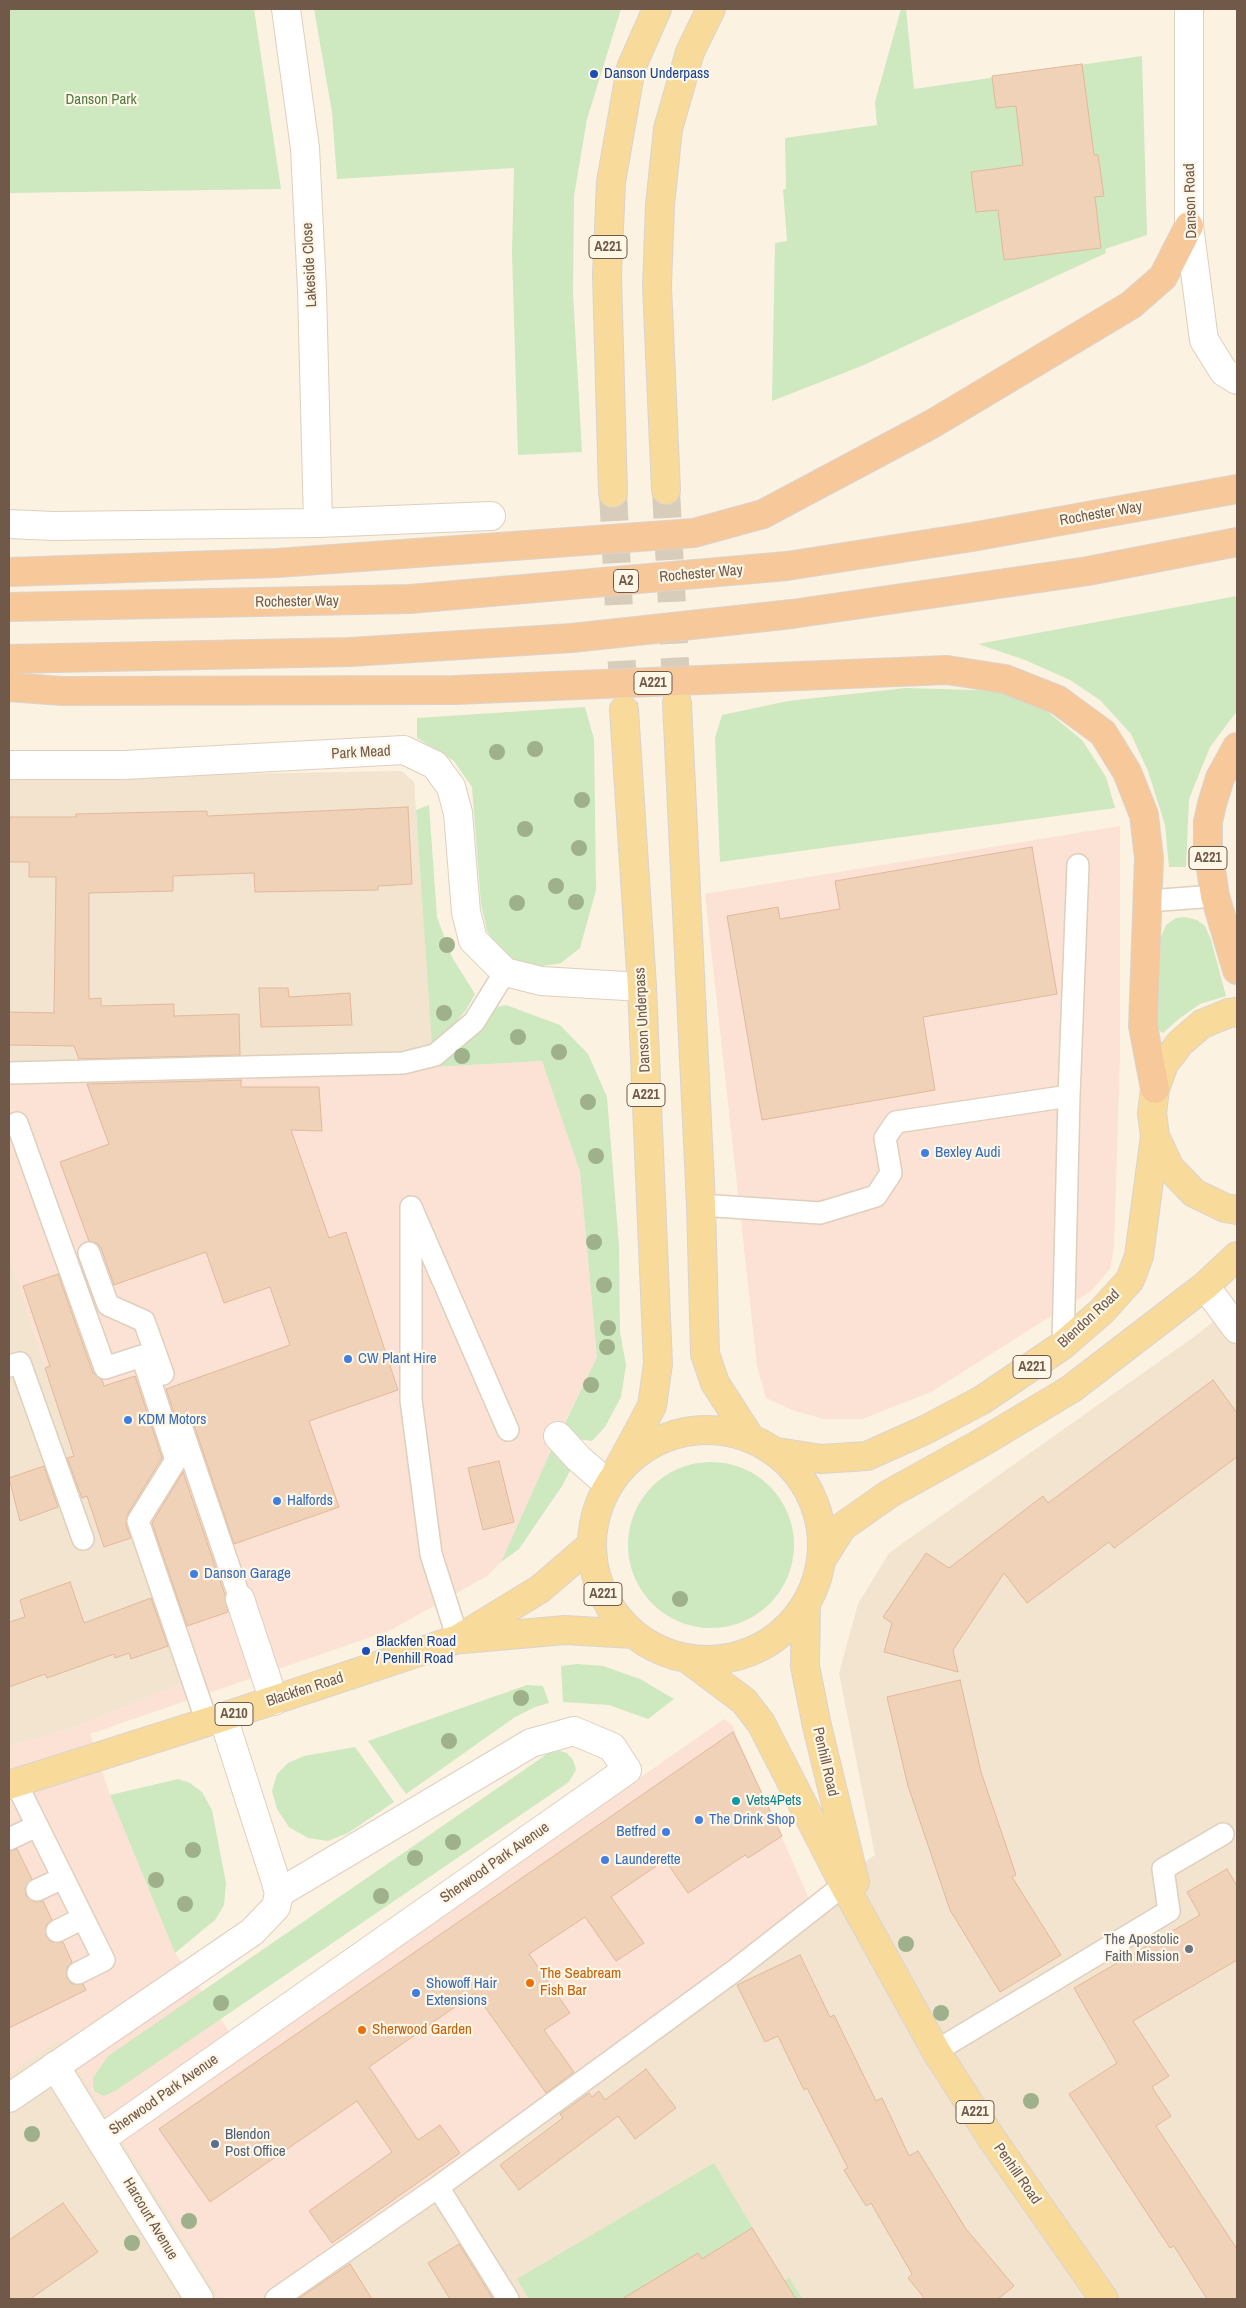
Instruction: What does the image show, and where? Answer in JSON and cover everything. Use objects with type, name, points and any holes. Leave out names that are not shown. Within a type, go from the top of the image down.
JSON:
[{"type":"highway","points":[[9,572],[277,563],[694,533],[763,514],[932,424],[1131,305],[1162,277],[1189,226]]},
{"type":"highway","name":"Rochester Way","points":[[9,607],[410,600],[787,566],[981,536],[1237,489]]},
{"type":"highway","points":[[9,659],[350,652],[572,638],[792,614],[1088,570],[1237,542]]},
{"type":"highway","name":"A221","points":[[9,687],[72,691],[455,690],[947,670],[1005,679],[1058,700],[1103,733],[1127,772],[1144,815],[1149,858],[1143,1026],[1155,1089]]},
{"type":"highway","name":"A221","points":[[1237,747],[1220,778],[1208,822],[1208,849],[1215,896],[1237,970]]},
{"type":"main road","name":"A221","points":[[614,493],[607,275],[611,182],[631,68],[657,9]]},
{"type":"main road","points":[[666,490],[657,286],[660,205],[668,130],[690,52],[711,9]]},
{"type":"main road","name":"A221","points":[[677,703],[701,1205],[705,1354],[715,1383],[749,1436]]},
{"type":"main road","name":"Danson Underpass","points":[[612,1478],[652,1406],[658,1364],[642,987],[624,710]]},
{"type":"main road","name":"Blendon Road","points":[[777,1452],[821,1460],[867,1456],[925,1430],[982,1400],[1063,1345],[1102,1311],[1130,1280],[1140,1256],[1155,1136],[1152,1113],[1155,1089],[1164,1064],[1180,1043],[1202,1024],[1229,1013],[1237,1012]]},
{"type":"main road","name":"Blendon Road","points":[[1155,1136],[1170,1168],[1194,1193],[1225,1208],[1237,1210]]},
{"type":"main road","name":"A221","points":[[822,1560],[842,1527],[889,1494],[981,1443],[1071,1389],[1206,1286],[1237,1256]]},
{"type":"main road","name":"Penhill Road","points":[[713,1429],[749,1436],[777,1452],[799,1474],[814,1500],[822,1529],[822,1560],[816,1583],[806,1605],[784,1632],[755,1650],[722,1659],[688,1659],[659,1650],[633,1634],[611,1610],[596,1580],[590,1546],[593,1520],[612,1478],[644,1447],[677,1432],[713,1429]]},
{"type":"main road","name":"Blackfen Road","points":[[12,1784],[274,1701],[458,1639],[540,1589],[590,1546]]},
{"type":"main road","name":"Penhill Road","points":[[806,1605],[805,1666],[817,1726],[862,1915]]},
{"type":"main road","name":"Blackfen Road","points":[[458,1639],[565,1630],[633,1634]]},
{"type":"main road","name":"Penhill Road","points":[[688,1659],[744,1701],[761,1723],[844,1885],[862,1915],[897,1984],[936,2051],[992,2139],[1104,2299]]},
{"type":"street","name":"Lakeside Close","points":[[286,9],[305,148],[312,290],[318,522]]},
{"type":"street","name":"Danson Road","points":[[1188,9],[1189,226],[1204,340],[1224,372],[1237,380]]},
{"type":"street","points":[[9,524],[53,526],[318,522],[491,516]]},
{"type":"street","name":"Park Mead","points":[[9,765],[124,765],[404,750],[435,765],[451,788],[458,813],[466,912],[473,940],[505,972]]},
{"type":"street","points":[[505,972],[540,981],[642,987]]},
{"type":"street","points":[[1206,1286],[1237,1329]]},
{"type":"street","points":[[558,1436],[578,1458],[612,1478]]},
{"type":"street","points":[[240,1599],[274,1701]]},
{"type":"street","points":[[9,2098],[252,1932],[273,1911],[279,1893],[215,1720]]},
{"type":"street","name":"Sherwood Park Avenue","points":[[55,2066],[101,2139],[627,1770],[612,1747],[574,1731],[531,1743],[279,1893]]},
{"type":"street","name":"Harcourt Avenue","points":[[101,2139],[199,2299]]},
{"type":"lane","points":[[1063,1345],[1069,1096],[1078,865]]},
{"type":"lane","points":[[1148,901],[1215,896]]},
{"type":"lane","points":[[9,1072],[402,1063],[435,1055],[474,1022],[505,972]]},
{"type":"lane","points":[[701,1205],[820,1213],[876,1196],[891,1173],[885,1138],[896,1122],[1069,1096]]},
{"type":"lane","points":[[17,1123],[105,1368],[142,1356],[176,1460],[138,1520],[215,1720]]},
{"type":"lane","points":[[458,1639],[431,1554],[411,1400],[411,1207],[508,1430]]},
{"type":"lane","points":[[89,1253],[108,1305],[144,1320],[240,1599]]},
{"type":"lane","points":[[9,1366],[20,1363],[83,1539]]},
{"type":"lane","points":[[12,1784],[38,1826],[104,1960],[78,1973]]},
{"type":"lane","points":[[9,1839],[38,1826]]},
{"type":"lane","points":[[936,2051],[1169,1911],[1163,1869],[1223,1834]]},
{"type":"lane","points":[[37,1890],[63,1878]]},
{"type":"lane","points":[[276,2299],[438,2187],[734,1972],[844,1885]]},
{"type":"lane","points":[[57,1931],[83,1918]]},
{"type":"lane","points":[[438,2187],[508,2299]]},
{"type":"shaded area","points":[[402,771],[414,782],[434,1067],[9,1082],[9,778]]},
{"type":"shaded area","name":"Bexley Audi","points":[[1120,826],[1120,1058],[1114,1247],[1110,1269],[1091,1291],[931,1392],[862,1419],[824,1419],[795,1411],[766,1398],[757,1366],[705,894]]},
{"type":"shaded area","points":[[542,1061],[580,1172],[597,1357],[553,1446],[501,1562],[487,1576],[391,1630],[90,1734],[110,1795],[175,1953],[245,2054],[724,1719],[732,1725],[810,1901],[746,1951],[262,2299],[221,2299],[60,2039],[9,2073],[9,1746],[73,1728],[182,1683],[74,1356],[45,1366],[9,1253],[9,1082],[434,1067]]},
{"type":"shaded area","points":[[9,1253],[45,1366],[74,1356],[182,1683],[73,1728],[9,1746]]},
{"type":"shaded area","points":[[1237,1302],[1237,2299],[262,2299],[746,1951],[875,1855],[839,1673],[858,1604],[889,1553],[1198,1334]]},
{"type":"shaded area","points":[[60,2039],[221,2299],[9,2299],[9,2073]]},
{"type":"green space","name":"Danson Park","points":[[9,9],[254,9],[281,189],[9,193]]},
{"type":"green space","points":[[314,9],[621,9],[587,119],[574,196],[573,294],[582,452],[518,455],[512,253],[514,168],[337,179],[332,112]]},
{"type":"green space","points":[[901,9],[906,9],[914,89],[1142,56],[1147,235],[1105,249],[1106,253],[864,365],[772,401],[775,243],[787,241],[783,189],[786,189],[785,138],[877,125],[875,102]]},
{"type":"green space","points":[[1237,596],[1237,711],[1210,747],[1189,799],[1186,867],[1169,867],[1165,825],[1148,771],[1131,734],[1100,700],[1070,680],[1025,660],[978,644]]},
{"type":"green space","points":[[906,688],[1006,691],[1038,704],[1082,740],[1106,777],[1115,808],[720,862],[715,738],[722,715],[788,701]]},
{"type":"green space","points":[[585,707],[594,739],[596,890],[580,948],[561,963],[537,967],[520,963],[499,950],[487,931],[481,904],[472,787],[454,761],[417,738],[417,718]]},
{"type":"green space","points":[[429,805],[437,917],[452,957],[475,994],[466,1010],[446,1034],[432,1045],[416,810]]},
{"type":"green space","points":[[1185,917],[1197,920],[1205,926],[1211,940],[1226,996],[1200,1004],[1163,1033],[1158,1030],[1161,937],[1166,925],[1176,918]]},
{"type":"green space","points":[[506,1005],[560,1025],[588,1054],[607,1097],[619,1246],[620,1332],[626,1365],[621,1397],[605,1427],[592,1441],[571,1438],[562,1429],[597,1357],[580,1172],[542,1061],[434,1067],[449,1058],[468,1042],[497,1007]]},
{"type":"green space","points":[[553,1446],[572,1467],[562,1486],[519,1549],[501,1562]]},
{"type":"green space","points":[[719,1462],[735,1465],[750,1471],[764,1480],[776,1492],[785,1506],[791,1521],[794,1545],[793,1561],[785,1584],[776,1598],[764,1610],[750,1619],[735,1625],[703,1628],[687,1625],[672,1619],[658,1610],[646,1598],[637,1584],[631,1569],[628,1537],[631,1521],[637,1506],[646,1492],[658,1480],[672,1471],[687,1465]]},
{"type":"green space","points":[[577,1664],[603,1666],[640,1679],[674,1699],[648,1719],[609,1705],[563,1702],[561,1666]]},
{"type":"green space","points":[[527,1685],[543,1686],[549,1703],[535,1707],[515,1717],[406,1794],[368,1741]]},
{"type":"green space","points":[[355,1747],[394,1802],[348,1833],[328,1841],[308,1838],[289,1827],[277,1809],[272,1791],[277,1774],[288,1763],[304,1756]]},
{"type":"green space","points":[[560,1751],[567,1753],[573,1760],[576,1770],[569,1782],[115,2091],[104,2096],[94,2091],[93,2078],[108,2056],[550,1752]]},
{"type":"green space","points":[[178,1779],[190,1783],[202,1792],[212,1810],[226,1883],[224,1905],[215,1920],[175,1953],[110,1795]]},
{"type":"green space","points":[[714,2163],[784,2281],[789,2278],[803,2299],[529,2299],[517,2279]]},
{"type":"building","points":[[1082,64],[1094,155],[1098,155],[1104,196],[1095,197],[1101,248],[1004,260],[998,210],[976,212],[971,172],[1023,165],[1016,106],[996,108],[992,76]]},
{"type":"building","points":[[408,807],[412,884],[378,886],[378,890],[255,892],[254,873],[173,876],[173,891],[89,893],[89,999],[101,998],[101,1006],[174,1004],[174,1016],[239,1014],[240,1055],[79,1059],[74,1046],[9,1045],[9,1012],[54,1013],[56,877],[29,877],[29,862],[9,862],[9,817],[76,817],[76,814],[207,811],[207,816]]},
{"type":"building","points":[[1032,847],[1057,994],[923,1017],[935,1090],[762,1120],[727,916],[778,907],[780,919],[840,909],[835,881]]},
{"type":"building","points":[[259,988],[288,988],[289,997],[350,993],[352,1025],[261,1027]]},
{"type":"building","points":[[241,1080],[241,1087],[319,1087],[322,1131],[291,1130],[329,1238],[346,1232],[398,1390],[309,1421],[339,1507],[234,1544],[194,1425],[185,1417],[176,1419],[166,1389],[290,1345],[270,1287],[224,1303],[206,1252],[114,1285],[101,1248],[97,1243],[89,1241],[60,1162],[109,1144],[87,1084]]},
{"type":"building","points":[[58,1274],[93,1373],[102,1380],[104,1386],[135,1376],[162,1458],[127,1515],[126,1525],[131,1538],[104,1547],[87,1496],[82,1498],[67,1458],[74,1456],[45,1368],[50,1366],[23,1286]]},
{"type":"building","points":[[1213,1380],[1237,1413],[1237,1457],[1114,1548],[1109,1542],[1027,1603],[1004,1573],[953,1650],[958,1672],[884,1652],[892,1623],[883,1617],[926,1553],[949,1568],[1043,1496],[1048,1503]]},
{"type":"building","points":[[499,1461],[514,1522],[483,1530],[468,1468]]},
{"type":"building","points":[[44,1466],[58,1507],[20,1521],[9,1478]]},
{"type":"building","name":"Danson Garage","points":[[183,1472],[225,1595],[228,1612],[187,1626],[152,1523]]},
{"type":"building","points":[[70,1582],[84,1623],[151,1598],[168,1646],[131,1659],[129,1653],[115,1658],[114,1654],[47,1678],[45,1674],[9,1687],[9,1622],[25,1617],[20,1600]]},
{"type":"building","points":[[960,1680],[981,1772],[1016,1875],[1012,1877],[1061,1955],[1000,1992],[950,1910],[908,1786],[887,1697]]},
{"type":"building","points":[[733,1732],[782,1836],[748,1858],[745,1855],[688,1893],[665,1860],[611,1897],[644,1943],[616,1961],[585,1917],[529,1954],[570,2013],[544,2030],[574,2072],[546,2093],[475,1993],[369,2067],[418,2140],[440,2125],[460,2153],[332,2243],[309,2211],[392,2152],[357,2101],[210,2202],[159,2129]]},
{"type":"building","points":[[17,1849],[32,1879],[25,1888],[26,1896],[35,1902],[43,1901],[52,1920],[46,1925],[46,1936],[51,1942],[63,1942],[72,1962],[67,1967],[67,1978],[72,1984],[83,1984],[86,1990],[9,2028],[9,1851]]},
{"type":"building","points":[[1227,1869],[1237,1886],[1237,1960],[1133,2021],[1169,2076],[1152,2087],[1171,2116],[1156,2126],[1237,2249],[1237,2299],[1207,2299],[1174,2246],[1170,2248],[1069,2094],[1117,2063],[1074,1988],[1200,1915],[1187,1892]]},
{"type":"building","points":[[800,1955],[830,2017],[834,2015],[876,2101],[882,2098],[909,2156],[918,2151],[966,2229],[1014,2286],[998,2299],[925,2299],[908,2278],[912,2274],[871,2203],[866,2206],[844,2170],[848,2168],[807,2088],[804,2090],[778,2036],[765,2042],[737,1985]]},
{"type":"building","points":[[646,2069],[676,2108],[635,2139],[618,2116],[519,2190],[500,2165],[563,2118],[560,2114],[589,2093],[592,2097],[599,2091],[605,2100]]},
{"type":"building","points":[[63,2203],[98,2252],[30,2299],[9,2299],[9,2240]]},
{"type":"building","points":[[752,2228],[796,2299],[622,2299],[698,2253],[702,2259]]},
{"type":"building","points":[[459,2244],[493,2299],[450,2299],[428,2263]]},
{"type":"building","points":[[350,2264],[372,2299],[298,2299],[342,2269]]},
{"type":"tunnel","points":[[666,490],[677,703]]},
{"type":"tunnel","points":[[613,493],[624,706]]},
{"type":"place","name":"Danson Underpass","points":[[594,74]]},
{"type":"place","name":"Bexley Audi","points":[[925,1153]]},
{"type":"place","name":"CW Plant Hire","points":[[348,1359]]},
{"type":"place","name":"KDM Motors","points":[[128,1420]]},
{"type":"place","name":"Halfords","points":[[277,1501]]},
{"type":"place","name":"Danson Garage","points":[[194,1574]]},
{"type":"place","name":"Blackfen Road / Penhill Road","points":[[366,1651]]},
{"type":"place","name":"Vets4Pets","points":[[736,1801]]},
{"type":"place","name":"The Drink Shop","points":[[699,1820]]},
{"type":"place","name":"Betfred","points":[[666,1832]]},
{"type":"place","name":"Launderette","points":[[605,1860]]},
{"type":"place","name":"The Apostolic Faith Mission","points":[[1189,1949]]},
{"type":"place","name":"The Seabream Fish Bar","points":[[530,1983]]},
{"type":"place","name":"Showoff Hair Extensions","points":[[416,1993]]},
{"type":"place","name":"Sherwood Garden","points":[[362,2030]]},
{"type":"place","name":"Blendon Post Office","points":[[215,2144]]}]
